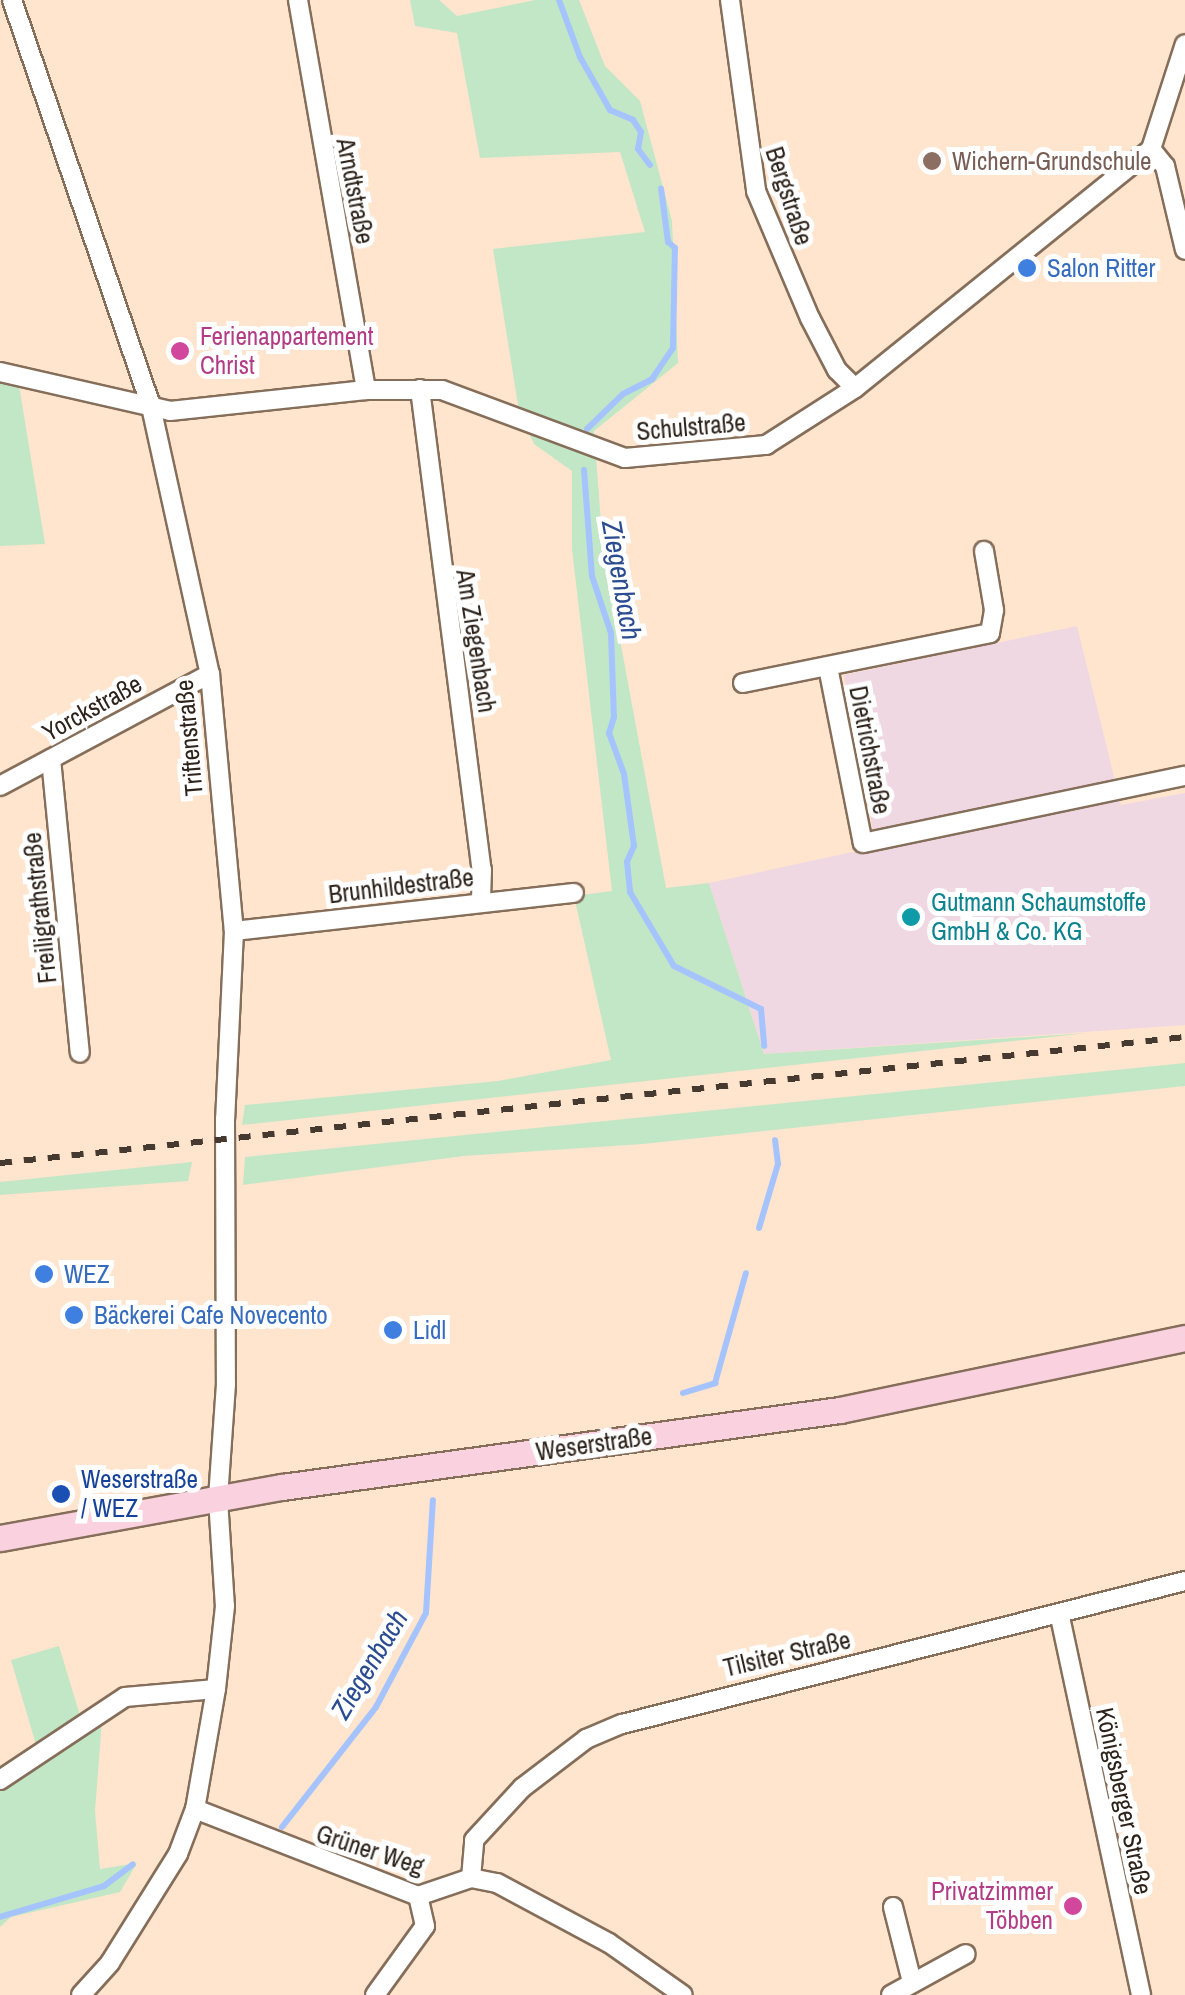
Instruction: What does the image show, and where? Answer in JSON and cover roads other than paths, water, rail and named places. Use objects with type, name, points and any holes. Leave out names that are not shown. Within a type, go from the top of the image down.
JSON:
[{"type":"street","name":"Triftenstraße","points":[[12,0],[150,402],[210,674],[234,931],[225,1118],[226,1384],[218,1499],[224,1606],[216,1689],[194,1809],[147,1904],[110,1963],[81,1995]]},
{"type":"street","name":"Arndtstraße","points":[[298,0],[366,390]]},
{"type":"street","name":"Bergstraße","points":[[730,0],[756,192],[810,318],[837,370],[855,388]]},
{"type":"street","points":[[1185,44],[1177,100],[1151,149],[1164,166],[1185,250]]},
{"type":"street","name":"Schulstraße","points":[[0,372],[150,402],[170,411],[366,390],[420,389],[472,398],[574,444],[625,458],[766,444],[855,388],[1151,149]]},
{"type":"street","name":"Am Ziegenbach","points":[[420,389],[482,870],[481,901]]},
{"type":"street","name":"Dietrichstraße","points":[[743,683],[990,633],[994,610],[984,552]]},
{"type":"street","name":"Dietrichstraße","points":[[828,667],[862,843],[1185,776]]},
{"type":"street","name":"Yorckstraße","points":[[0,786],[210,674]]},
{"type":"street","name":"Freiligrathstraße","points":[[51,758],[80,1053]]},
{"type":"street","name":"Brunhildestraße","points":[[234,931],[574,893]]},
{"type":"street","name":"Weserstraße","points":[[0,1538],[218,1499],[840,1410],[1185,1338]]},
{"type":"street","name":"Tilsiter Straße","points":[[471,1878],[474,1840],[548,1764],[586,1740],[652,1712],[1060,1617],[1185,1581]]},
{"type":"street","name":"Königsberger Straße","points":[[1060,1617],[1141,1995]]},
{"type":"street","points":[[0,1780],[125,1696],[216,1689]]},
{"type":"street","name":"Grüner Weg","points":[[194,1809],[418,1896],[471,1878]]},
{"type":"street","points":[[471,1878],[497,1883],[609,1943],[683,1995]]},
{"type":"street","points":[[375,1995],[425,1926],[418,1896]]},
{"type":"street","points":[[893,1907],[912,1982]]},
{"type":"street","points":[[891,1995],[966,1954]]},
{"type":"waterway","name":"Ziegenbach","points":[[559,0],[580,57],[610,110],[633,120],[641,132],[638,149],[650,165]]},
{"type":"waterway","name":"Ziegenbach","points":[[587,429],[623,394],[652,379],[673,348],[675,248],[668,242],[661,188]]},
{"type":"waterway","name":"Ziegenbach","points":[[584,470],[592,576],[611,633],[614,717],[609,733],[624,774],[634,846],[627,862],[630,892],[674,966],[761,1009],[764,1046]]},
{"type":"waterway","name":"Ziegenbach","points":[[759,1228],[778,1164],[775,1140]]},
{"type":"waterway","name":"Ziegenbach","points":[[683,1393],[715,1383],[746,1273]]},
{"type":"waterway","name":"Ziegenbach","points":[[282,1827],[376,1707],[426,1613],[433,1500]]},
{"type":"waterway","name":"Ziegenbach","points":[[0,1917],[104,1886],[133,1864]]},
{"type":"railway","points":[[0,1163],[1185,1037]]},
{"type":"place","name":"Wichern-Grundschule","points":[[932,161]]},
{"type":"place","name":"Salon Ritter","points":[[1027,268]]},
{"type":"place","name":"Ferienappartement Christ","points":[[180,351]]},
{"type":"place","name":"Gutmann Schaumstoffe GmbH & Co. KG","points":[[911,917]]},
{"type":"place","name":"WEZ","points":[[44,1274]]},
{"type":"place","name":"Bäckerei Cafe Novecento","points":[[74,1315]]},
{"type":"place","name":"Lidl","points":[[393,1330]]},
{"type":"place","name":"Weserstraße / WEZ","points":[[61,1494]]},
{"type":"place","name":"Privatzimmer Többen","points":[[1073,1906]]}]
